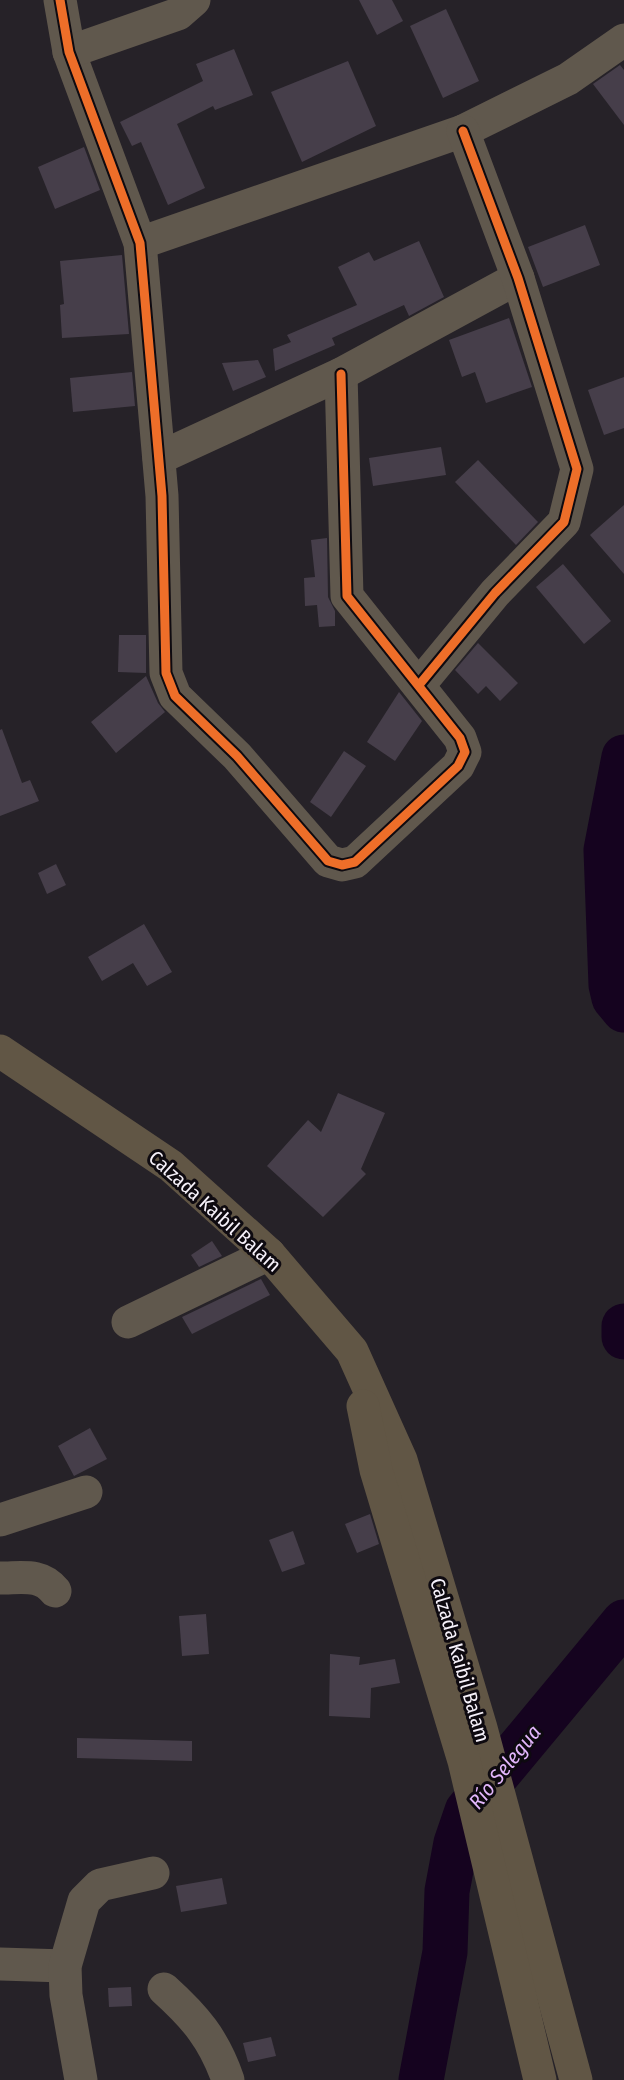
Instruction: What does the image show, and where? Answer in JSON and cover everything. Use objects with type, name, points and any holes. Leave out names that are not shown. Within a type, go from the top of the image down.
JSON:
[{"type":"main road","name":"Calzada Kaibil Balam","points":[[0,1051],[171,1166],[268,1254],[352,1351],[401,1460],[481,1728],[496,1839],[540,2080]]},
{"type":"main road","name":"Calzada Kaibil Balam","points":[[352,1351],[376,1470],[464,1761],[496,1839],[576,2080]]},
{"type":"street","points":[[60,0],[69,52],[140,243],[159,458],[166,673],[175,696],[237,756],[328,861],[342,865],[356,862],[458,766],[465,752],[460,738],[347,596],[341,374]]},
{"type":"street","points":[[69,52],[178,14],[194,0]]},
{"type":"street","points":[[140,243],[463,131],[568,79],[624,40]]},
{"type":"street","points":[[419,685],[495,593],[564,522],[577,469],[518,278],[463,131]]},
{"type":"street","points":[[159,458],[341,374],[518,278]]},
{"type":"street","points":[[128,1322],[268,1254]]},
{"type":"street","points":[[0,1520],[86,1492]]},
{"type":"street","points":[[0,1578],[37,1577],[48,1581],[55,1591]]},
{"type":"street","points":[[81,2080],[66,1995],[65,1966],[84,1901],[100,1885],[153,1873]]},
{"type":"street","points":[[0,1964],[65,1966]]},
{"type":"street","points":[[164,1989],[196,2018],[222,2062],[228,2080]]},
{"type":"building","points":[[359,0],[392,0],[403,21],[377,35]]},
{"type":"building","points":[[446,9],[479,81],[443,98],[410,26]]},
{"type":"building","points":[[234,49],[253,95],[215,110],[213,106],[177,124],[205,188],[168,205],[141,142],[132,146],[120,122],[203,81],[196,64]]},
{"type":"building","points":[[348,61],[376,126],[302,162],[271,92]]},
{"type":"building","points":[[620,65],[624,70],[624,125],[593,84]]},
{"type":"building","points":[[84,147],[100,190],[55,209],[38,167]]},
{"type":"building","points":[[585,225],[600,265],[543,287],[528,247]]},
{"type":"building","points":[[419,241],[444,297],[409,316],[404,305],[332,338],[335,345],[275,371],[273,349],[291,342],[287,335],[357,305],[338,267],[369,252],[374,261]]},
{"type":"building","points":[[122,255],[129,334],[62,338],[60,305],[64,304],[60,261]]},
{"type":"building","points":[[509,318],[532,387],[486,403],[475,372],[462,377],[449,340]]},
{"type":"building","points":[[258,360],[266,377],[233,391],[222,363]]},
{"type":"building","points":[[132,372],[135,406],[73,412],[70,378]]},
{"type":"building","points":[[624,377],[624,428],[604,435],[588,390]]},
{"type":"building","points":[[441,447],[446,475],[373,486],[369,458]]},
{"type":"building","points":[[478,460],[538,522],[516,545],[455,482]]},
{"type":"building","points":[[624,505],[624,574],[590,535]]},
{"type":"building","points":[[327,538],[328,597],[335,611],[335,626],[319,627],[317,605],[305,606],[304,578],[315,577],[311,540]]},
{"type":"building","points":[[563,564],[611,621],[584,644],[536,587]]},
{"type":"building","points":[[119,635],[146,635],[146,673],[118,672]]},
{"type":"building","points":[[478,643],[518,683],[500,701],[486,686],[478,694],[455,670]]},
{"type":"building","points":[[146,676],[158,703],[165,712],[116,753],[91,722]]},
{"type":"building","points":[[399,692],[422,721],[395,761],[367,742]]},
{"type":"building","points":[[2,729],[22,783],[30,780],[39,801],[0,816],[0,730]]},
{"type":"building","points":[[344,751],[366,766],[331,817],[310,802]]},
{"type":"building","points":[[56,864],[66,885],[47,894],[38,873]]},
{"type":"building","points":[[144,924],[172,972],[147,986],[133,963],[102,981],[88,957]]},
{"type":"building","points":[[338,1093],[385,1113],[361,1169],[366,1174],[323,1217],[267,1166],[308,1120],[321,1132]]},
{"type":"building","points":[[212,1241],[222,1256],[199,1267],[191,1255]]},
{"type":"building","points":[[261,1279],[270,1295],[192,1334],[182,1317]]},
{"type":"building","points":[[90,1428],[107,1459],[74,1476],[58,1446]]},
{"type":"building","points":[[370,1514],[379,1544],[357,1553],[345,1524]]},
{"type":"building","points":[[293,1531],[305,1564],[282,1572],[269,1540]]},
{"type":"building","points":[[206,1614],[209,1654],[182,1656],[179,1616]]},
{"type":"building","points":[[330,1654],[360,1657],[359,1665],[395,1659],[400,1683],[371,1688],[370,1718],[329,1716]]},
{"type":"building","points":[[77,1738],[192,1741],[192,1761],[77,1758]]},
{"type":"building","points":[[222,1878],[227,1904],[181,1912],[176,1886]]},
{"type":"building","points":[[131,1987],[132,2006],[109,2007],[108,1988]]},
{"type":"building","points":[[271,2037],[276,2056],[248,2062],[243,2043]]},
{"type":"waterway","name":"Río Selegua","points":[[624,757],[606,850],[611,985],[614,998],[624,1010]]},
{"type":"waterway","name":"Río Selegua","points":[[624,1326],[624,1337]]},
{"type":"waterway","name":"Río Selegua","points":[[421,2080],[445,1952],[447,1891],[456,1843],[467,1811],[624,1622]]},
{"type":"cycle path","points":[[60,0],[69,52],[140,243],[162,496],[166,673],[175,696],[237,756],[328,861],[342,865],[355,862],[458,766],[465,752],[460,738],[347,596],[341,374]]},
{"type":"cycle path","points":[[419,685],[495,593],[564,522],[577,469],[518,278],[463,131]]}]
